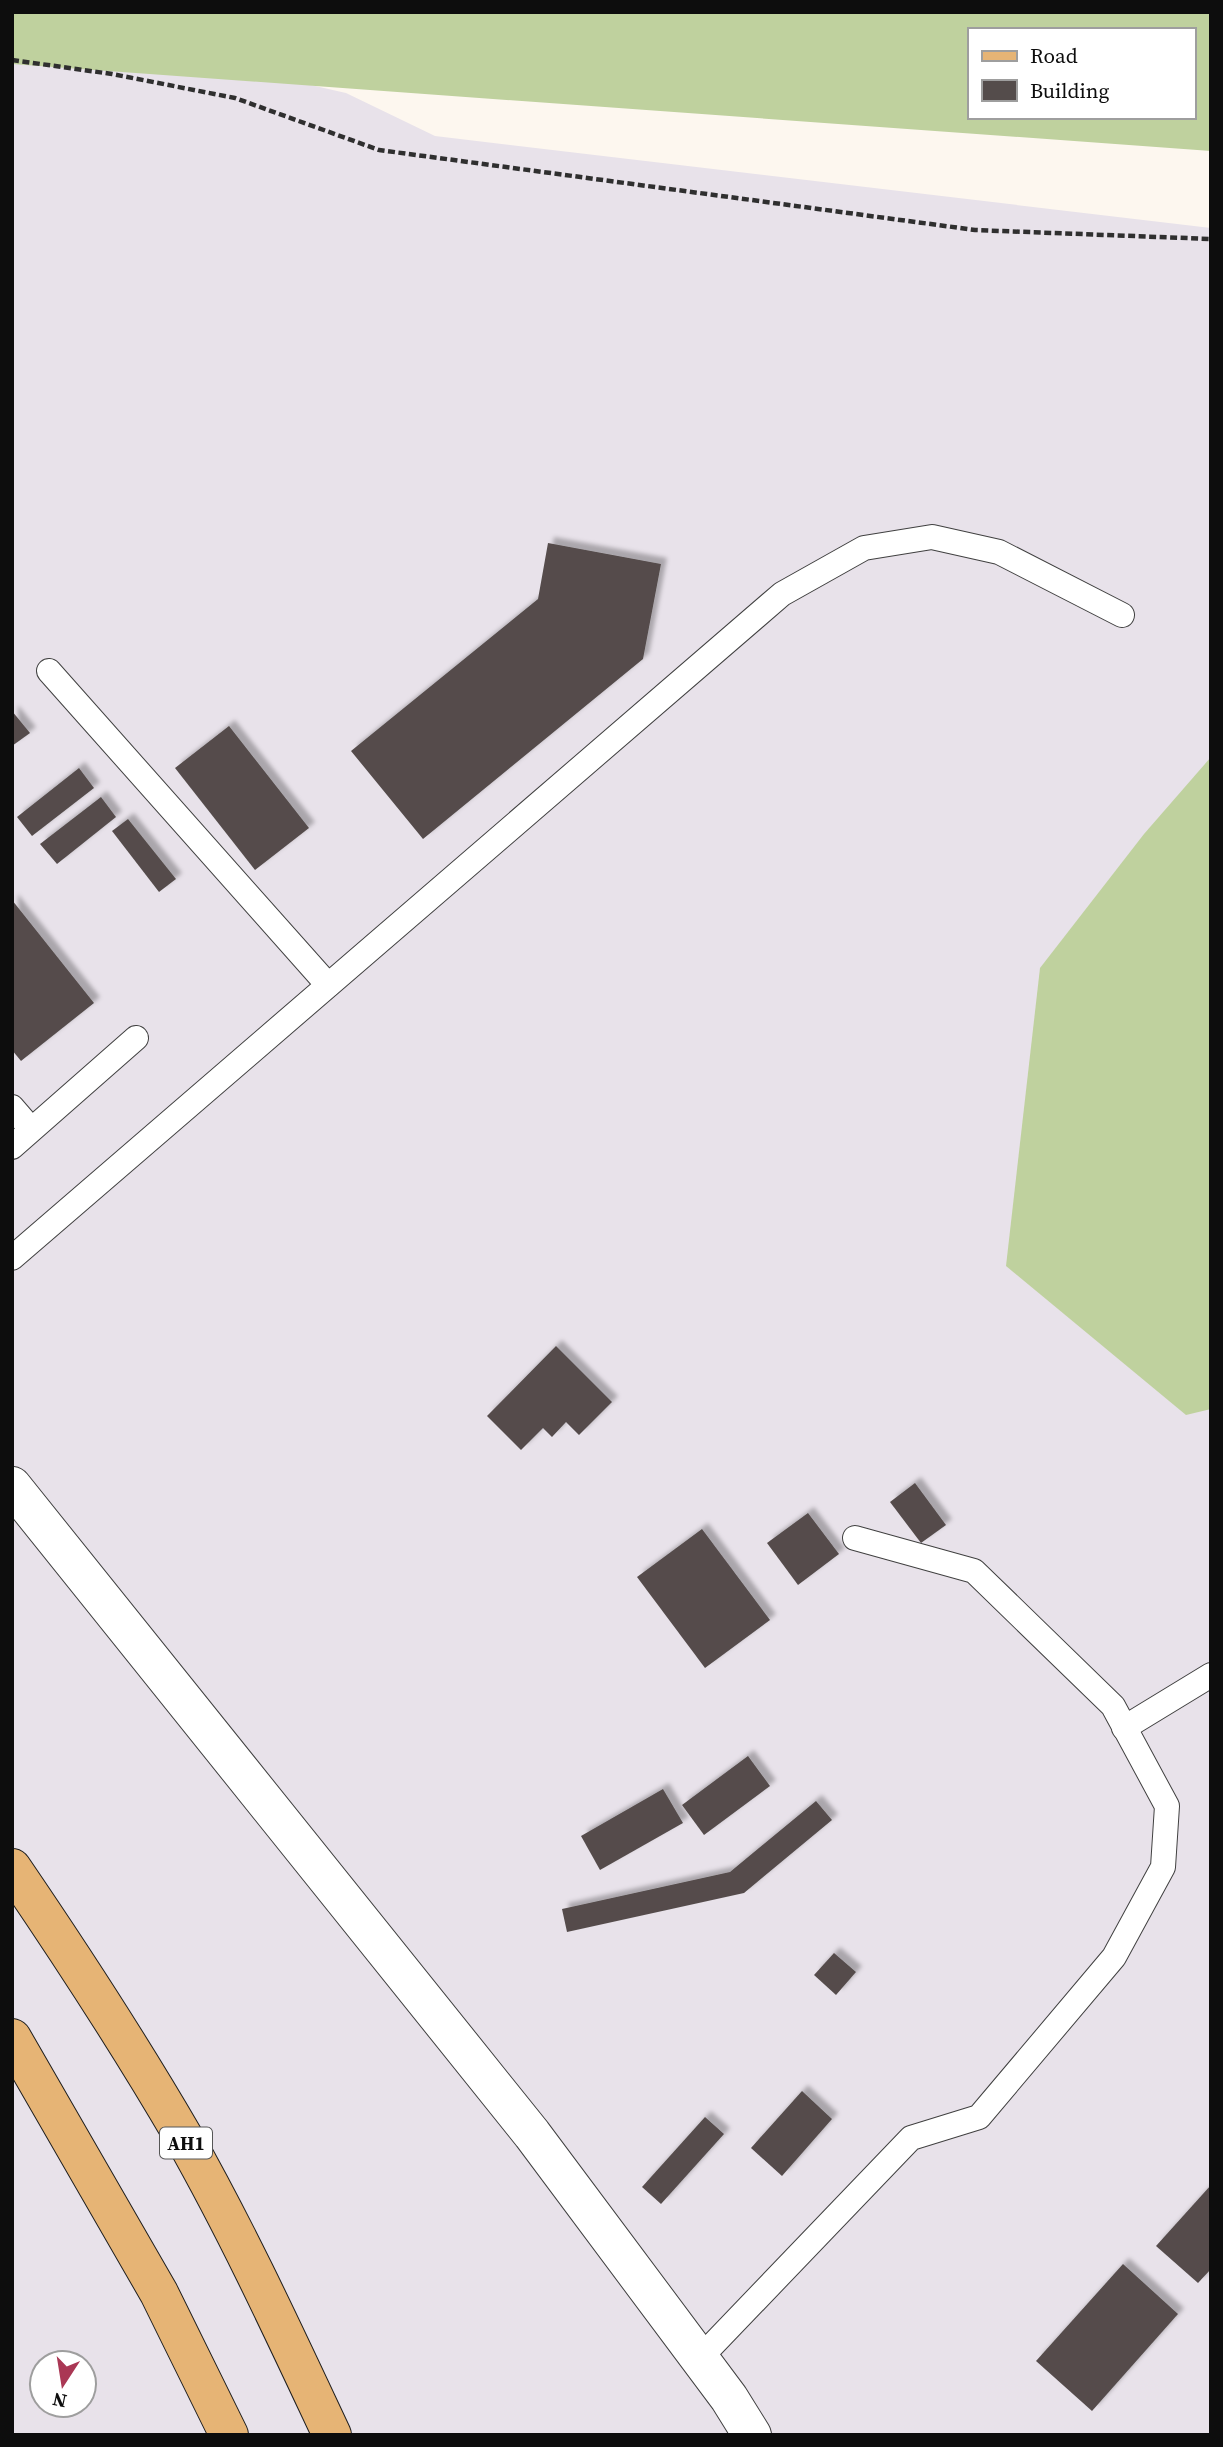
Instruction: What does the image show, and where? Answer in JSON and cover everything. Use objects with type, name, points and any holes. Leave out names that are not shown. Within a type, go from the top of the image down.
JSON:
[{"type":"main road","name":"AH1","points":[[12,1868],[75,1960],[183,2138],[284,2333],[332,2435]]},
{"type":"main road","points":[[12,2038],[159,2293],[229,2435]]},
{"type":"street","points":[[12,1486],[532,2134],[700,2358],[752,2435]]},
{"type":"lane","points":[[12,1258],[782,594],[864,548],[932,537],[999,552],[1122,615]]},
{"type":"lane","points":[[49,671],[328,985]]},
{"type":"lane","points":[[12,1147],[136,1038]]},
{"type":"lane","points":[[12,1107],[31,1129]]},
{"type":"lane","points":[[700,2358],[911,2137],[979,2117],[1114,1957],[1163,1867],[1167,1806],[1113,1706],[974,1571],[855,1538]]},
{"type":"lane","points":[[1124,1728],[1211,1675]]},
{"type":"path","points":[[12,60],[113,74],[235,98],[379,150],[975,230],[1211,239]]},
{"type":"shaded area","points":[[12,62],[293,81],[346,93],[435,136],[1211,228],[1211,2435],[12,2435]]},
{"type":"green space","points":[[12,12],[1211,12],[1211,151],[12,64]]},
{"type":"green space","points":[[1211,757],[1211,1409],[1186,1415],[1006,1266],[1040,968],[1144,834]]},
{"type":"building","points":[[548,543],[661,564],[643,659],[423,839],[351,751],[538,599]]},
{"type":"building","points":[[12,711],[30,733],[12,746]]},
{"type":"building","points":[[229,726],[309,828],[255,870],[175,768]]},
{"type":"building","points":[[79,768],[94,788],[32,836],[17,817]]},
{"type":"building","points":[[101,797],[116,817],[57,864],[40,844]]},
{"type":"building","points":[[128,819],[176,879],[159,892],[112,831]]},
{"type":"building","points":[[12,900],[94,1003],[21,1061],[12,1050]]},
{"type":"building","points":[[556,1346],[612,1402],[579,1435],[566,1422],[552,1437],[543,1428],[521,1450],[487,1416]]},
{"type":"building","points":[[915,1483],[946,1525],[921,1543],[890,1502]]},
{"type":"building","points":[[808,1513],[839,1554],[798,1585],[767,1543]]},
{"type":"building","points":[[702,1529],[770,1620],[705,1668],[637,1577]]},
{"type":"building","points":[[748,1756],[770,1786],[704,1835],[682,1805]]},
{"type":"building","points":[[663,1789],[683,1823],[600,1870],[581,1836]]},
{"type":"building","points":[[816,1801],[832,1820],[744,1893],[567,1932],[562,1909],[730,1872]]},
{"type":"building","points":[[834,1953],[856,1972],[836,1995],[814,1975]]},
{"type":"building","points":[[802,2091],[832,2119],[782,2176],[751,2148]]},
{"type":"building","points":[[705,2117],[724,2134],[661,2204],[642,2187]]},
{"type":"building","points":[[1211,2185],[1211,2269],[1198,2283],[1156,2246]]},
{"type":"building","points":[[1123,2264],[1178,2314],[1092,2411],[1036,2361]]}]
